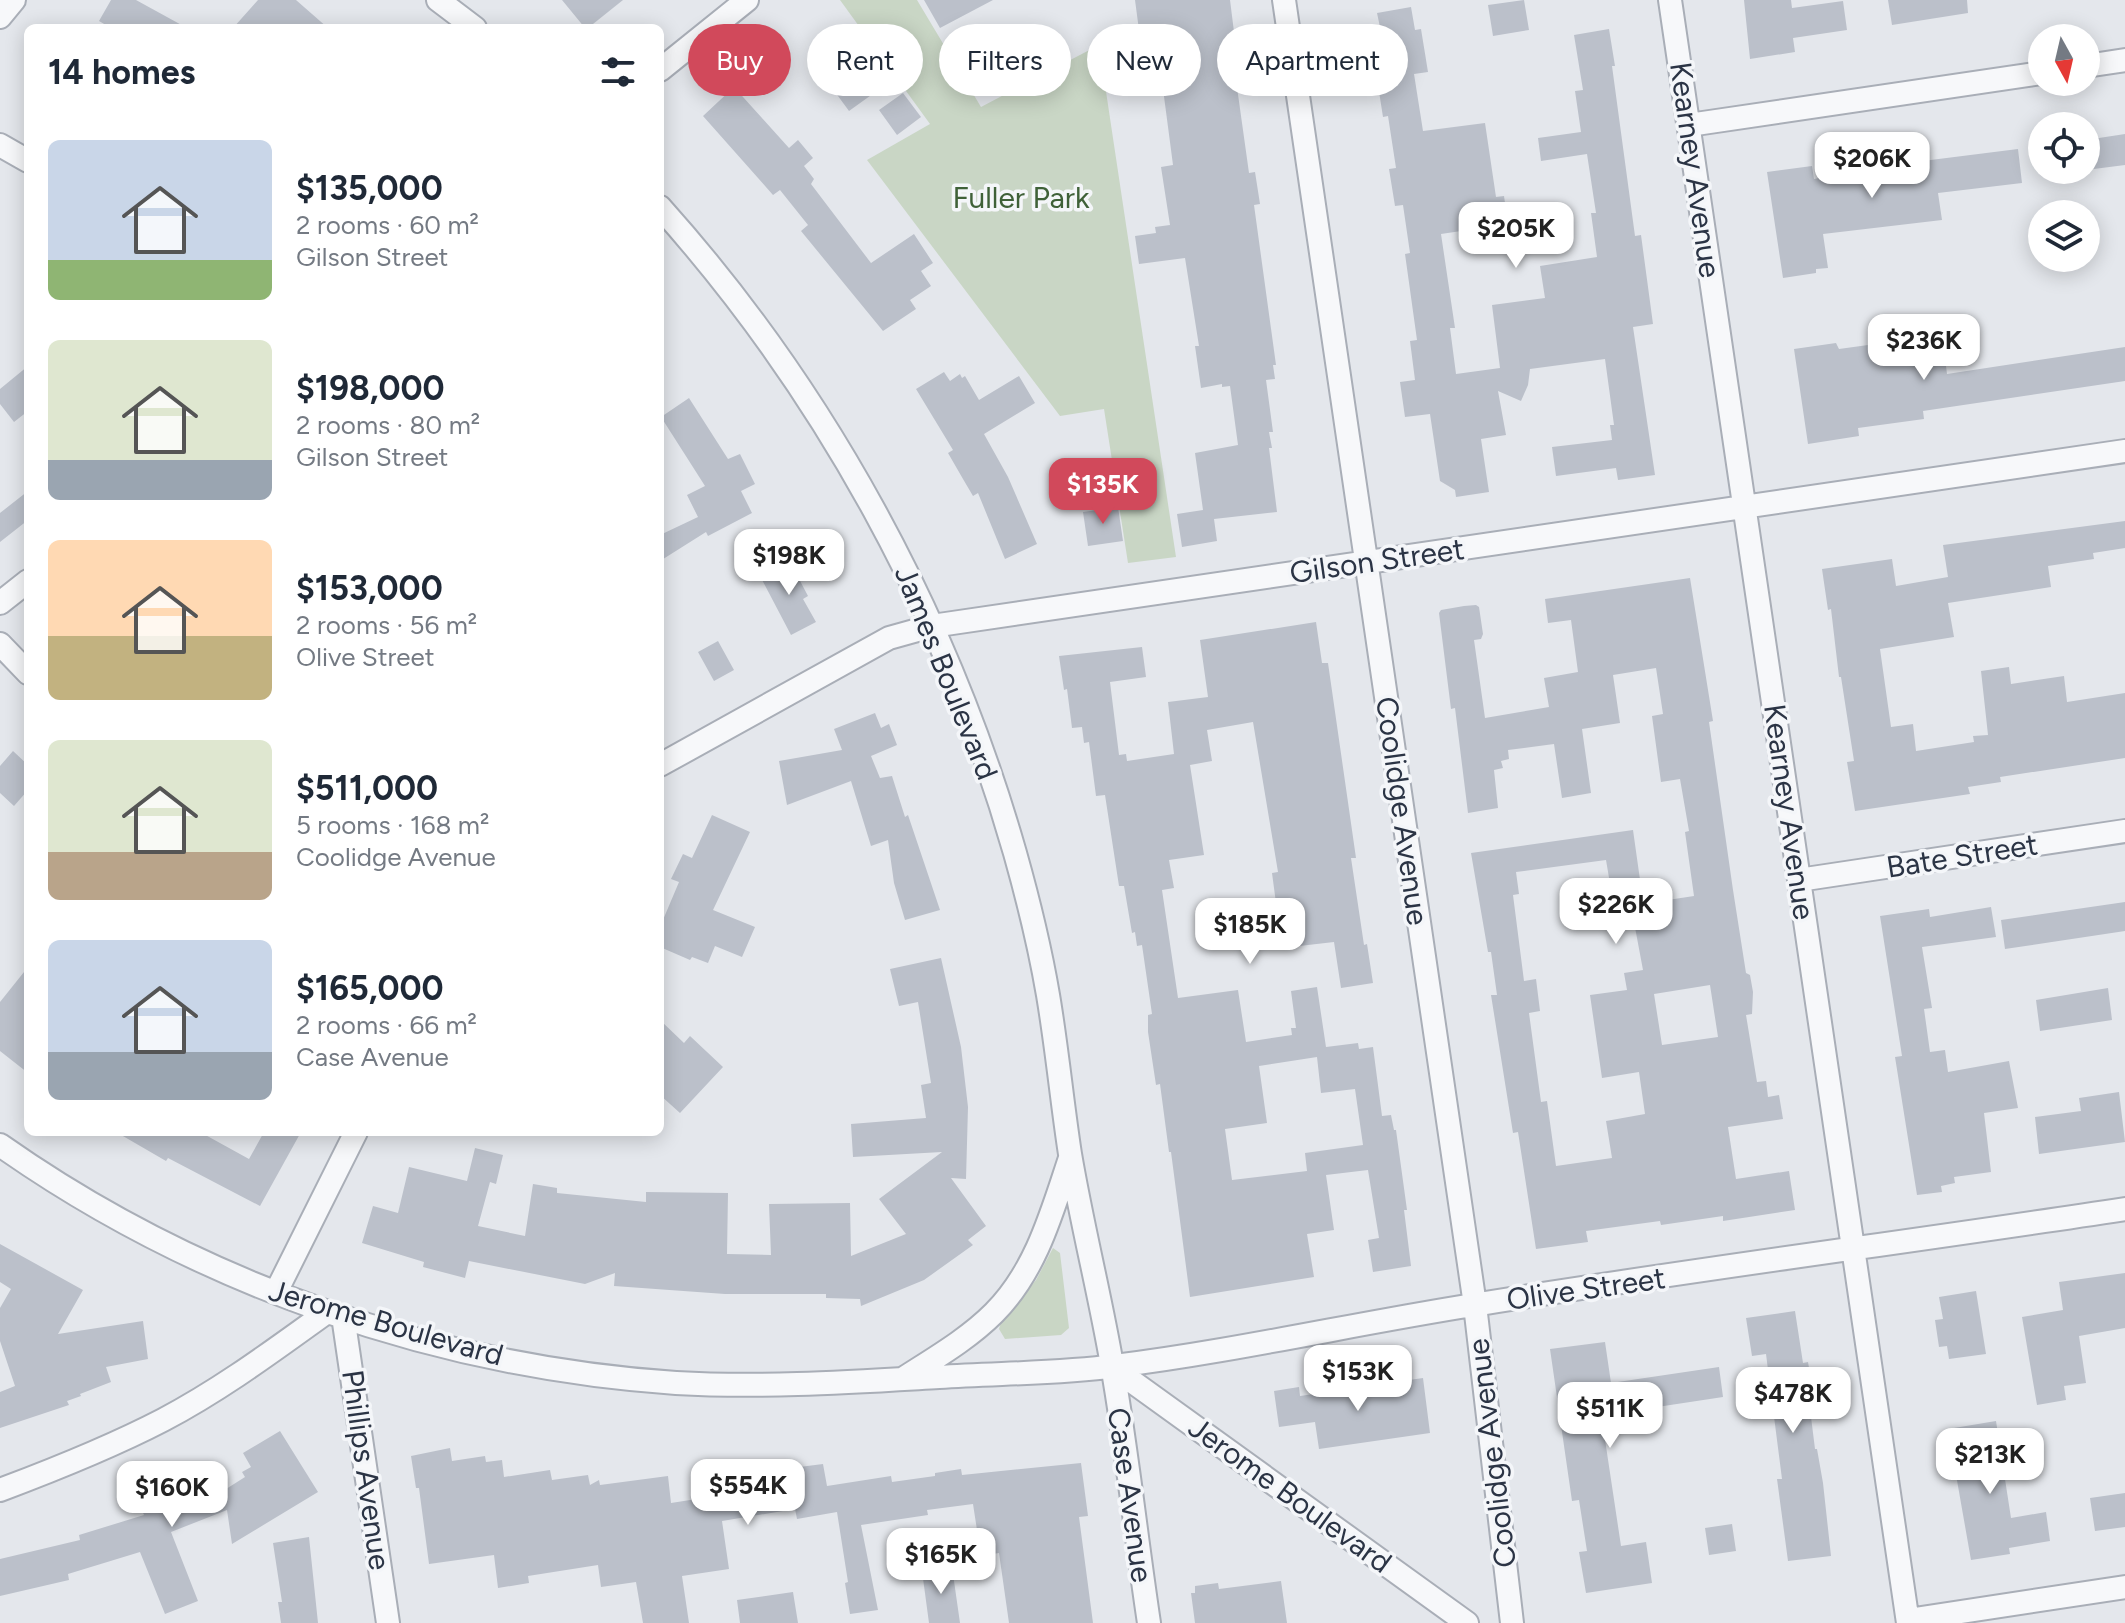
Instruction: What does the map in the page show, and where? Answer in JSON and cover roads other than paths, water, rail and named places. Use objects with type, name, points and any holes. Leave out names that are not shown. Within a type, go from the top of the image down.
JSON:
[{"type":"street","points":[[0,17],[14,0]]},
{"type":"street","points":[[438,0],[470,24]]},
{"type":"street","points":[[664,67],[747,0]]},
{"type":"street","name":"Coolidge Avenue","points":[[1284,0],[1475,1305],[1512,1623]]},
{"type":"street","name":"Kearney Avenue","points":[[1670,0],[1908,1621]]},
{"type":"street","points":[[2100,64],[2125,60]]},
{"type":"street","points":[[1689,125],[2028,75]]},
{"type":"street","points":[[0,145],[24,159]]},
{"type":"street","name":"James Boulevard","points":[[664,211],[702,254],[788,368],[863,489],[932,626],[970,718],[1015,854],[1047,993],[1071,1157],[1112,1367]]},
{"type":"street","name":"Gilson Street","points":[[664,763],[889,638],[932,626],[2125,451]]},
{"type":"street","points":[[0,603],[24,584]]},
{"type":"street","points":[[0,644],[24,669]]},
{"type":"street","name":"Bate Street","points":[[1799,880],[2125,831]]},
{"type":"street","points":[[276,1292],[354,1136]]},
{"type":"street","name":"Jerome Boulevard","points":[[0,1145],[40,1173],[142,1232],[276,1292],[335,1314],[441,1345],[528,1363],[675,1383],[793,1386],[903,1379]]},
{"type":"street","name":"James Boulevard","points":[[903,1379],[967,1336],[994,1313],[1016,1286],[1048,1223],[1071,1157]]},
{"type":"street","name":"Olive Street","points":[[903,1379],[1112,1367],[1475,1305],[2125,1209]]},
{"type":"street","points":[[0,1490],[81,1460],[165,1419],[335,1314]]},
{"type":"street","name":"Phillips Avenue","points":[[335,1314],[388,1623]]},
{"type":"street","name":"Jerome Boulevard","points":[[1112,1367],[1467,1623]]},
{"type":"street","name":"Case Avenue","points":[[1112,1367],[1149,1623]]},
{"type":"street","points":[[1908,1621],[2125,1587]]},
{"type":"park label","name":"Fuller Park","points":[[1021,198]]}]
